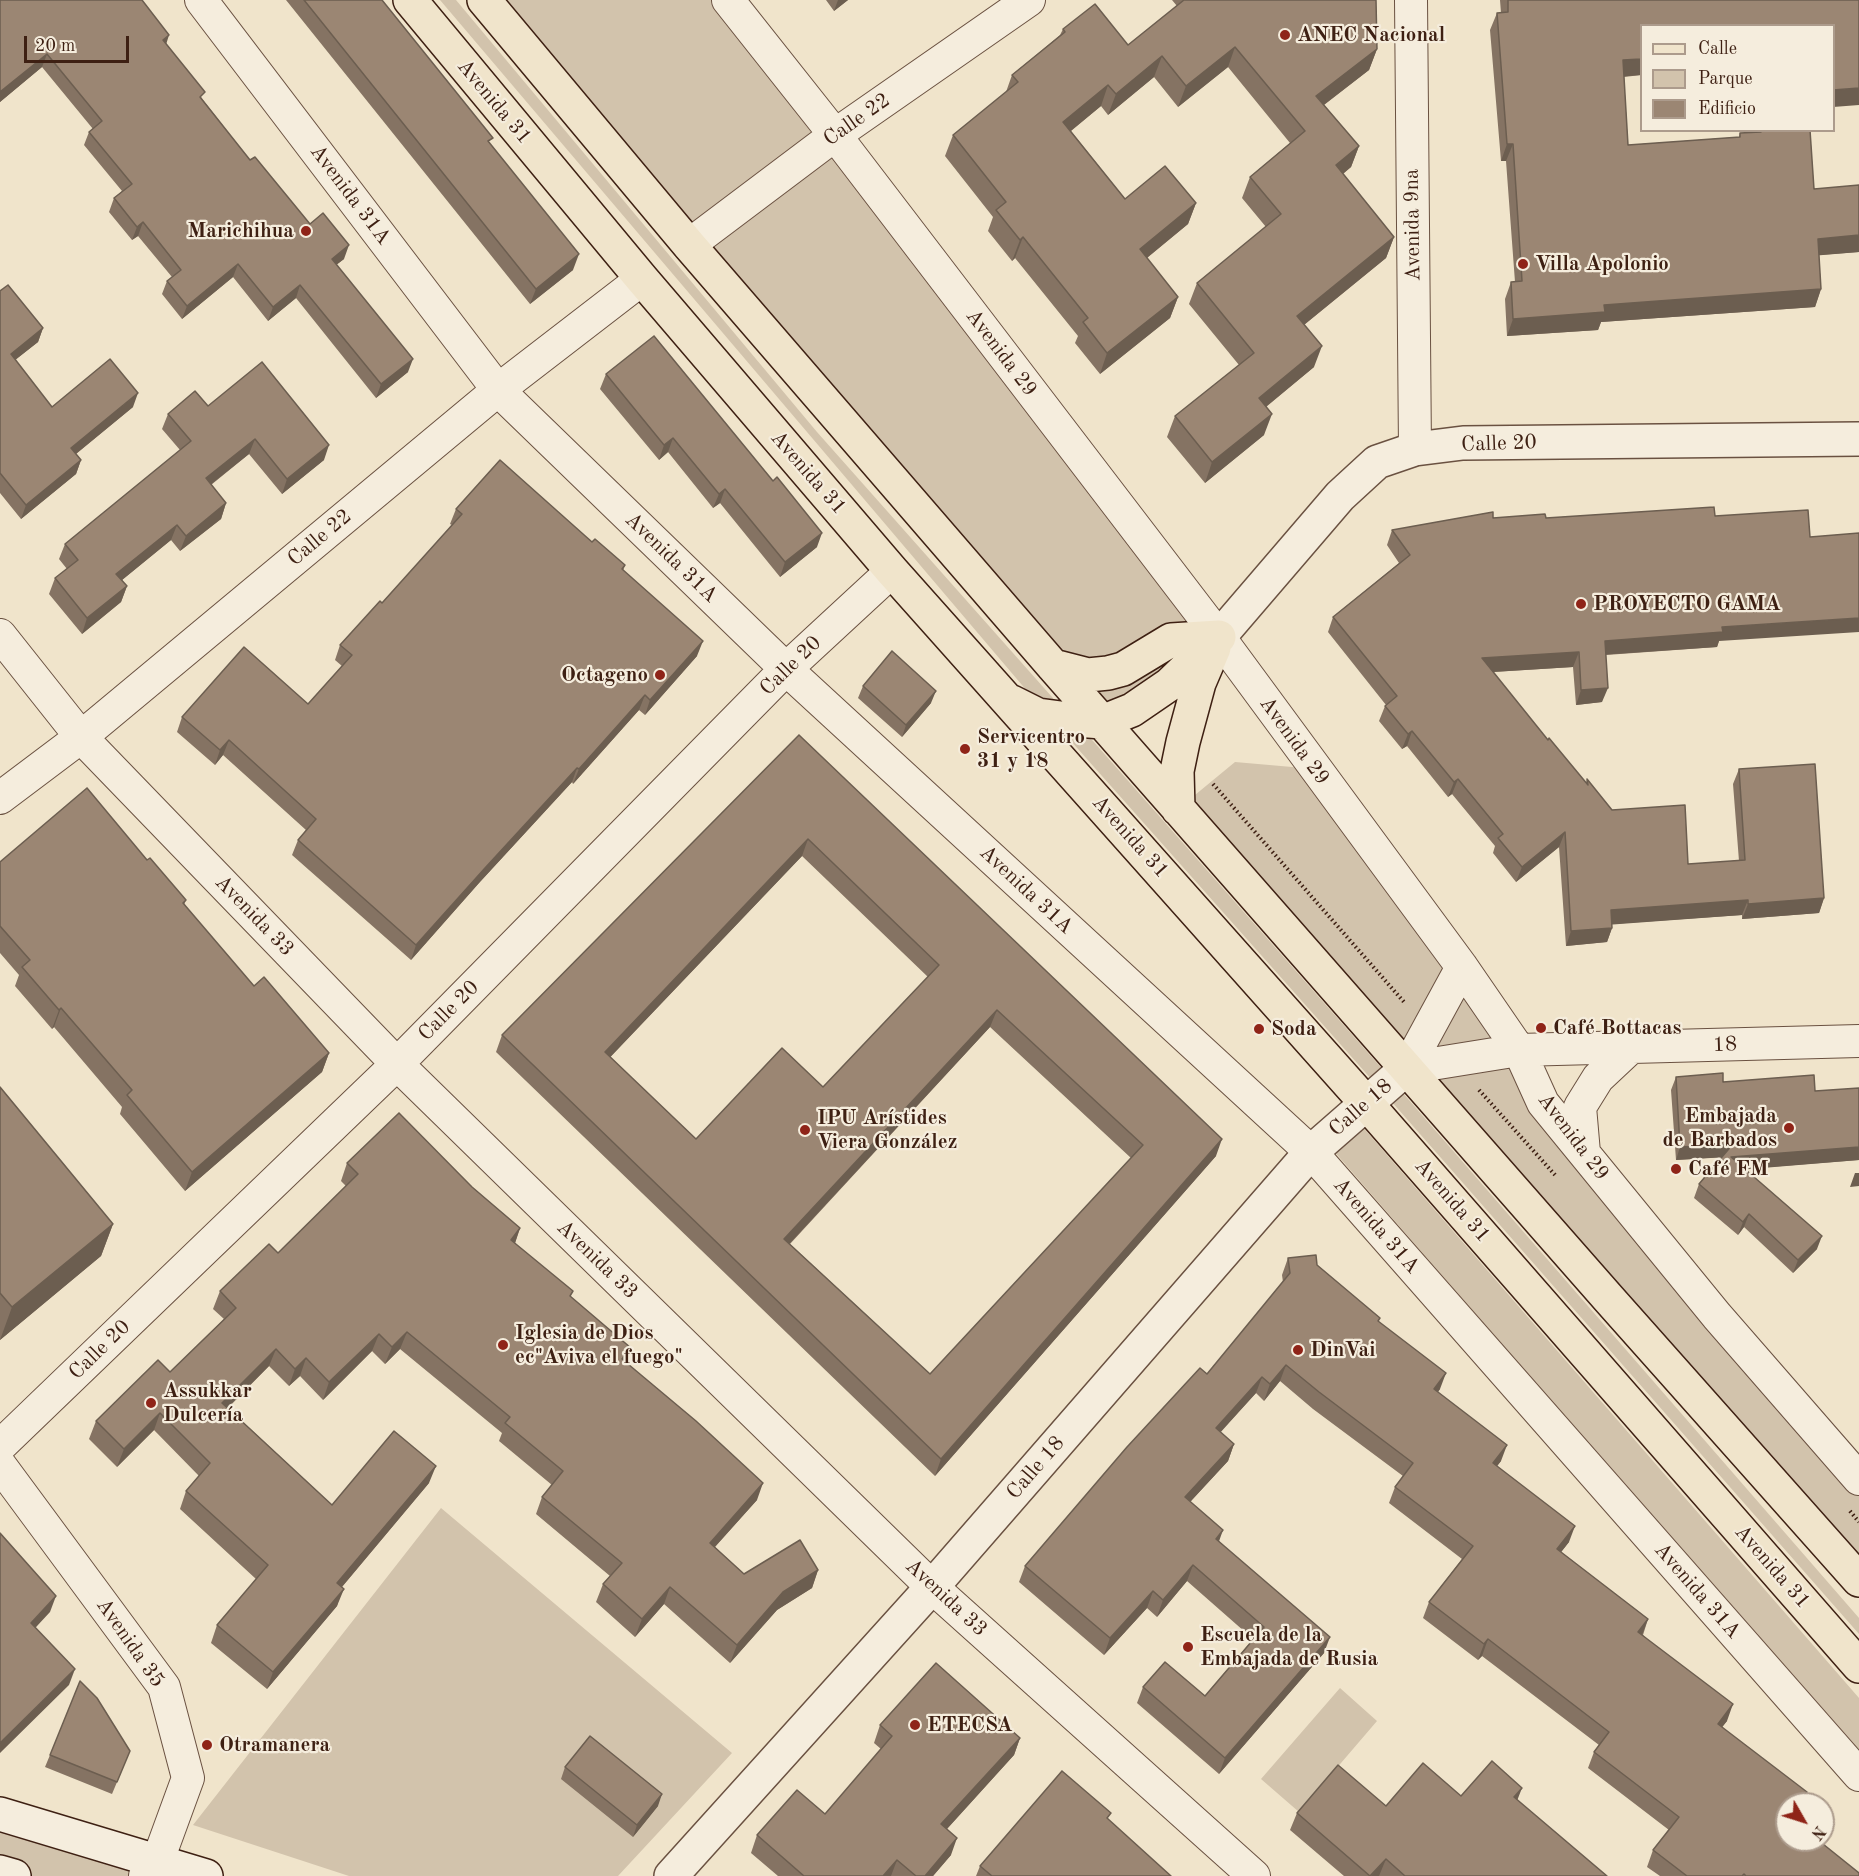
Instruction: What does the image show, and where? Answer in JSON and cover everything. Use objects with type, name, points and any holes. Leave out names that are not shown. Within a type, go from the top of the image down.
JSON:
[{"type":"main road","name":"Avenida 31","points":[[410,0],[642,279],[892,571],[1367,1104],[1859,1666]]},
{"type":"main road","points":[[484,0],[689,245],[1053,666],[1859,1580]]},
{"type":"main road","points":[[1053,666],[1088,675],[1108,673],[1123,669],[1171,640],[1219,638]]},
{"type":"main road","points":[[1008,700],[1038,715],[1102,722],[1132,710],[1170,684],[1219,638]]},
{"type":"main road","points":[[1178,809],[1177,771],[1183,742],[1199,683],[1219,638]]},
{"type":"street","name":"Avenida 31A","points":[[201,0],[498,390],[786,669],[1311,1152],[1859,1775]]},
{"type":"street","name":"Avenida 29","points":[[728,0],[1219,638],[1462,967],[1519,1050],[1543,1103],[1716,1316],[1851,1492]]},
{"type":"street","name":"Calle 22","points":[[689,245],[834,135],[1029,0]]},
{"type":"street","name":"Avenida 9na","points":[[1411,0],[1415,449]]},
{"type":"street","name":"Calle 22","points":[[0,798],[81,737],[498,390],[642,279]]},
{"type":"street","name":"Calle 20","points":[[1219,638],[1340,496],[1377,462],[1415,449],[1464,443],[1859,439]]},
{"type":"street","name":"Calle 20","points":[[0,1446],[397,1064],[786,669],[892,571]]},
{"type":"street","name":"Avenida 33","points":[[0,635],[81,737],[397,1064],[932,1587],[1254,1876]]},
{"type":"street","name":"Calle 18","points":[[671,1876],[932,1587],[1311,1152],[1407,1068],[1462,967]]},
{"type":"street","name":"18","points":[[1519,1050],[1859,1041]]},
{"type":"street","points":[[1584,1153],[1580,1107],[1598,1078],[1630,1048]]},
{"type":"street","name":"Calle 18","points":[[1407,1068],[1519,1050]]},
{"type":"street","name":"Avenida 35","points":[[0,1465],[164,1687],[188,1778],[151,1868]]},
{"type":"street","points":[[0,1814],[151,1868],[206,1876]]},
{"type":"street","points":[[0,1872],[14,1876]]},
{"type":"path","points":[[1211,782],[1428,1030]]},
{"type":"path","points":[[1454,1061],[1563,1185]]},
{"type":"path","points":[[1851,1492],[1859,1522]]},
{"type":"green space","points":[[440,0],[456,0],[817,432],[1060,706],[1033,698]]},
{"type":"green space","points":[[484,0],[728,0],[1219,637],[1102,722]]},
{"type":"green space","points":[[1062,731],[1082,731],[1093,741],[1385,1072],[1373,1081]]},
{"type":"green space","points":[[1235,762],[1315,769],[1519,1050],[1859,1479],[1859,1580],[1178,809]]},
{"type":"green space","points":[[1402,1092],[1859,1618],[1859,1634],[1391,1101]]},
{"type":"green space","points":[[1361,1125],[1859,1698],[1859,1754],[1332,1149]]},
{"type":"green space","points":[[441,1508],[732,1753],[618,1876],[349,1876],[193,1825]]},
{"type":"green space","points":[[1340,1688],[1377,1721],[1299,1812],[1261,1779]]},
{"type":"green space","points":[[0,1814],[206,1876],[13,1876],[0,1872]]},
{"type":"building","points":[[0,0],[142,0],[169,35],[163,40],[205,92],[200,97],[250,160],[255,157],[310,224],[323,213],[349,245],[332,259],[413,359],[381,384],[300,285],[273,307],[238,264],[187,306],[167,281],[181,270],[143,222],[137,227],[114,198],[132,184],[89,132],[102,121],[47,54],[0,92]]},
{"type":"building","points":[[304,0],[382,0],[493,138],[488,141],[579,254],[536,289]]},
{"type":"building","points":[[1184,0],[1376,0],[1377,49],[1316,96],[1359,146],[1336,165],[1394,237],[1297,316],[1322,346],[1259,398],[1272,414],[1212,462],[1175,416],[1254,353],[1197,283],[1281,214],[1250,177],[1305,131],[1235,47],[1186,86],[1162,56],[1116,94],[1108,85],[1063,122],[1125,199],[1165,166],[1196,203],[1140,249],[1178,297],[1107,353],[1083,322],[1088,318],[1023,237],[1020,240],[996,210],[1006,202],[953,135],[1018,82],[1012,75],[1065,32],[1063,29],[1095,4],[1128,45]]},
{"type":"building","points":[[1508,0],[1859,0],[1859,88],[1835,90],[1835,24],[1640,24],[1640,59],[1623,60],[1628,145],[1740,137],[1740,133],[1810,132],[1814,189],[1859,185],[1859,235],[1818,239],[1821,289],[1604,305],[1605,312],[1513,319],[1511,282],[1522,281],[1513,144],[1507,144],[1497,13],[1508,12]]},
{"type":"building","points":[[8,285],[43,328],[11,354],[52,407],[110,359],[138,393],[71,448],[81,460],[26,505],[0,473],[0,291]]},
{"type":"building","points":[[654,336],[773,481],[777,477],[822,533],[785,562],[725,489],[719,494],[673,438],[664,445],[606,374]]},
{"type":"building","points":[[262,362],[329,445],[287,479],[255,439],[206,478],[226,503],[186,536],[177,525],[116,574],[127,586],[87,618],[55,578],[78,560],[65,544],[191,441],[168,414],[195,391],[208,406]]},
{"type":"building","points":[[500,460],[592,542],[595,539],[625,565],[622,569],[703,641],[650,700],[645,695],[416,945],[298,840],[316,819],[229,740],[220,750],[182,717],[244,647],[308,704],[352,655],[340,645],[380,601],[382,603],[462,514],[456,509]]},
{"type":"building","points":[[1714,507],[1715,516],[1808,510],[1810,537],[1859,533],[1859,618],[1722,627],[1723,632],[1605,641],[1608,688],[1581,690],[1579,652],[1482,658],[1548,740],[1549,738],[1588,785],[1587,779],[1612,810],[1685,805],[1688,864],[1745,860],[1739,769],[1815,764],[1824,898],[1748,904],[1748,900],[1611,910],[1612,928],[1571,931],[1565,832],[1522,867],[1498,838],[1503,834],[1458,779],[1454,782],[1412,731],[1408,734],[1385,706],[1397,696],[1333,617],[1410,555],[1392,530],[1493,512],[1493,518],[1545,514],[1546,518]]},
{"type":"building","points":[[892,651],[936,691],[906,725],[863,686]]},
{"type":"building","name":"IPU Arístides Viera González","points":[[799,735],[1222,1139],[941,1459],[502,1035]],"holes":[[[808,839],[939,965],[823,1087],[782,1048],[696,1139],[605,1052]],[[997,1010],[1143,1145],[930,1374],[784,1239]]]},
{"type":"building","points":[[87,788],[147,860],[150,858],[186,900],[183,903],[254,986],[264,977],[329,1053],[192,1172],[127,1095],[132,1090],[22,967],[30,960],[0,926],[0,862]]},
{"type":"building","points":[[1723,1073],[1723,1082],[1814,1075],[1815,1091],[1859,1088],[1859,1147],[1731,1157],[1822,1236],[1798,1260],[1749,1214],[1743,1222],[1699,1184],[1733,1144],[1680,1147],[1676,1077]]},
{"type":"building","points":[[0,1087],[113,1224],[12,1307],[0,1293]]},
{"type":"building","points":[[399,1113],[472,1187],[520,1228],[511,1240],[573,1291],[570,1296],[631,1348],[622,1359],[696,1421],[763,1483],[710,1543],[744,1574],[800,1540],[818,1570],[783,1592],[737,1645],[670,1587],[642,1619],[603,1584],[622,1563],[542,1497],[563,1471],[505,1423],[510,1417],[407,1332],[392,1347],[379,1334],[329,1382],[306,1358],[295,1369],[276,1349],[222,1403],[332,1505],[394,1431],[436,1466],[337,1583],[344,1589],[273,1672],[217,1625],[268,1565],[186,1491],[210,1463],[160,1413],[124,1449],[96,1421],[158,1360],[170,1372],[236,1308],[220,1291],[269,1244],[278,1253],[358,1174],[347,1163]]},
{"type":"building","points":[[1316,1255],[1317,1265],[1380,1318],[1378,1321],[1446,1373],[1434,1389],[1507,1445],[1493,1463],[1575,1526],[1557,1549],[1648,1619],[1638,1632],[1733,1704],[1718,1724],[1807,1792],[1775,1792],[1775,1852],[1833,1852],[1859,1873],[1859,1876],[1746,1876],[1744,1874],[1742,1876],[1687,1876],[1653,1850],[1679,1817],[1594,1752],[1609,1732],[1488,1639],[1484,1644],[1429,1602],[1473,1546],[1395,1487],[1413,1463],[1286,1365],[1270,1384],[1262,1377],[1216,1428],[1234,1444],[1185,1497],[1223,1530],[1216,1539],[1330,1637],[1225,1758],[1143,1687],[1165,1662],[1205,1696],[1264,1627],[1193,1565],[1163,1600],[1153,1591],[1110,1638],[1025,1566],[1127,1447],[1200,1368],[1207,1374],[1290,1273],[1288,1258]]},
{"type":"building","points":[[0,1533],[56,1596],[31,1623],[75,1669],[0,1743]]},
{"type":"building","points":[[936,1663],[1020,1738],[941,1824],[957,1838],[925,1876],[916,1876],[897,1860],[883,1876],[804,1876],[757,1835],[797,1790],[825,1814],[892,1736],[880,1725]]},
{"type":"building","points":[[80,1681],[97,1698],[130,1751],[117,1782],[50,1755]]},
{"type":"building","points":[[590,1736],[662,1794],[637,1825],[565,1767]]},
{"type":"building","points":[[1492,1761],[1522,1788],[1514,1797],[1607,1876],[1405,1876],[1386,1859],[1370,1876],[1297,1813],[1338,1765],[1386,1806],[1423,1763],[1461,1796]]},
{"type":"building","points":[[1062,1771],[1111,1813],[1107,1818],[1171,1876],[992,1876],[980,1866]]},
{"type":"place","name":"ANEC Nacional","points":[[1285,35]]},
{"type":"place","name":"Marichihua","points":[[306,231]]},
{"type":"place","name":"Villa Apolonio","points":[[1523,264]]},
{"type":"place","name":"PROYECTO GAMA","points":[[1581,604]]},
{"type":"place","name":"Octageno","points":[[660,675]]},
{"type":"place","name":"Servicentro 31 y 18","points":[[965,749]]},
{"type":"place","name":"Café Bottacas","points":[[1541,1028]]},
{"type":"place","name":"Soda","points":[[1259,1029]]},
{"type":"place","name":"Embajada de Barbados","points":[[1789,1128]]},
{"type":"place","name":"IPU Arístides Viera González","points":[[805,1130]]},
{"type":"place","name":"Café FM","points":[[1676,1169]]},
{"type":"place","name":"Iglesia de Dios ec\"Aviva el fuego\"","points":[[503,1345]]},
{"type":"place","name":"DinVai","points":[[1298,1350]]},
{"type":"place","name":"Assukkar Dulcería","points":[[151,1403]]},
{"type":"place","name":"Escuela de la Embajada de Rusia","points":[[1188,1647]]},
{"type":"place","name":"ETECSA","points":[[915,1725]]},
{"type":"place","name":"Otramanera","points":[[207,1745]]}]
